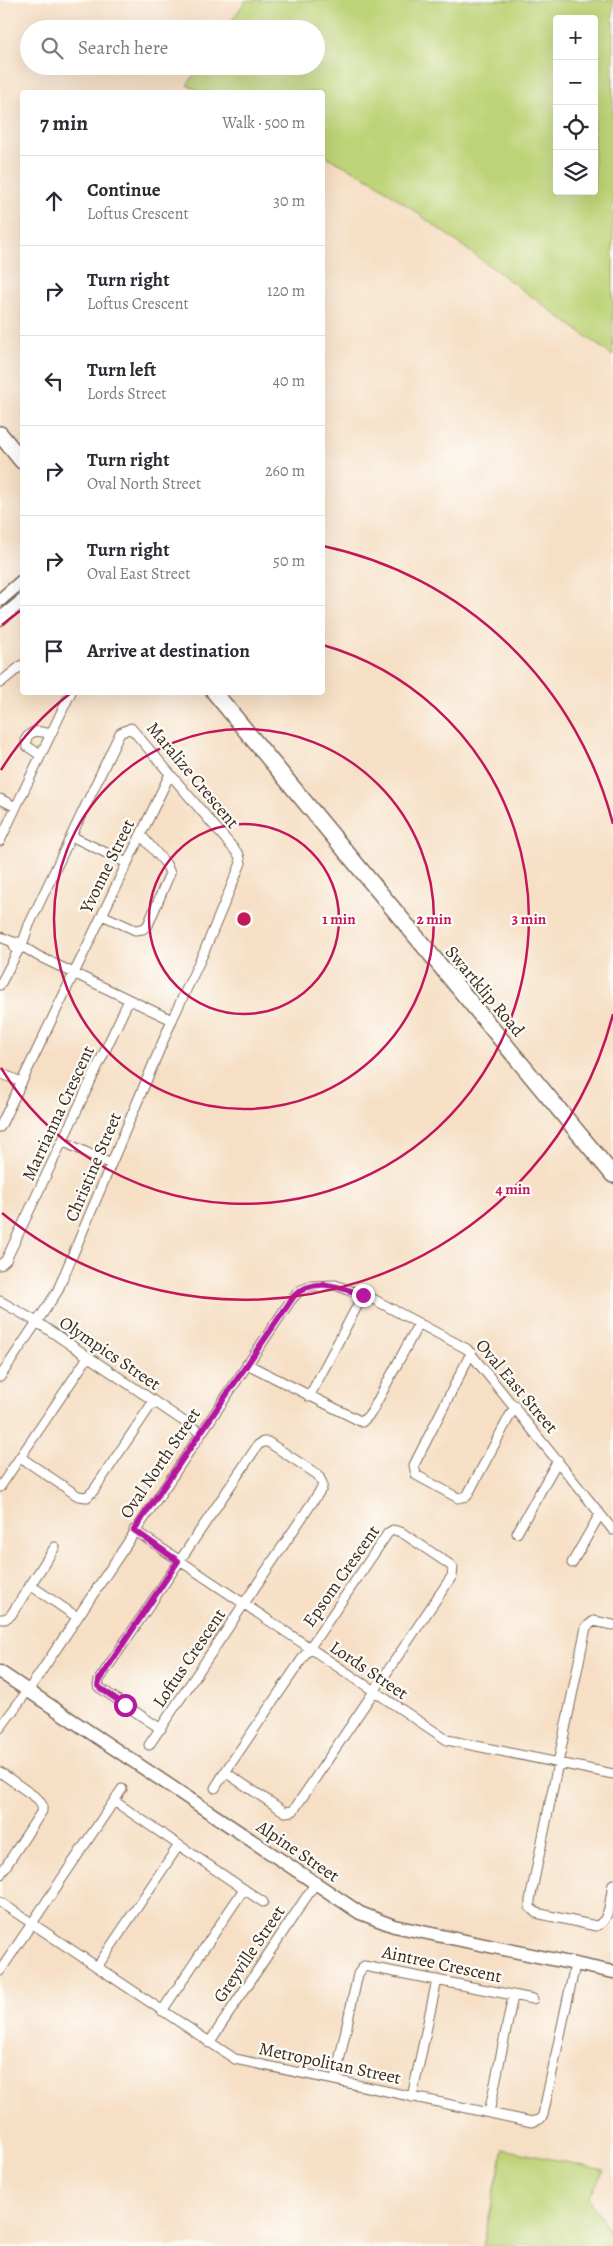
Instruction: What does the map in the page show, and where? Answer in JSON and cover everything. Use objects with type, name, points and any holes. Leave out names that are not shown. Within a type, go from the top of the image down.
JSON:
[{"type":"main road","points":[[0,434],[20,459]]},
{"type":"main road","name":"Swartklip Road","points":[[216,695],[613,1175]]},
{"type":"street","points":[[0,600],[20,583]]},
{"type":"street","points":[[0,620],[20,603]]},
{"type":"street","points":[[0,683],[20,666]]},
{"type":"street","points":[[0,841],[69,695]]},
{"type":"street","name":"Maralize Crescent","points":[[0,985],[123,731],[130,728],[136,731],[238,855],[241,863],[204,952],[172,1020]]},
{"type":"street","points":[[40,755],[27,746],[26,740],[29,734],[35,731],[50,734]]},
{"type":"street","name":"Yvonne Street","points":[[73,973],[170,774]]},
{"type":"street","points":[[0,799],[16,807]]},
{"type":"street","points":[[102,915],[134,930],[143,929],[148,925],[170,873],[166,864],[141,835]]},
{"type":"street","points":[[71,836],[127,862]]},
{"type":"street","points":[[1,938],[172,1020]]},
{"type":"street","points":[[0,1127],[73,973]]},
{"type":"street","name":"Marrianna Crescent","points":[[0,1265],[6,1260],[128,1000]]},
{"type":"street","name":"Christine Street","points":[[0,1378],[57,1292],[172,1020]]},
{"type":"street","points":[[0,1073],[21,1082]]},
{"type":"street","points":[[62,1141],[112,1164]]},
{"type":"street","name":"Oval East Street","points":[[311,1286],[335,1285],[363,1295],[419,1323],[471,1353],[613,1530]]},
{"type":"street","name":"Oval North Street","points":[[0,1728],[294,1296],[311,1286]]},
{"type":"street","points":[[309,1397],[363,1295]]},
{"type":"street","name":"Olympics Street","points":[[0,1301],[37,1322],[201,1433]]},
{"type":"street","points":[[247,1364],[357,1422],[366,1421],[419,1323]]},
{"type":"street","points":[[471,1353],[414,1464],[416,1475],[458,1498],[467,1496],[515,1406]]},
{"type":"street","points":[[0,1487],[88,1358]]},
{"type":"street","points":[[20,1457],[78,1496],[87,1496],[94,1490],[153,1402]]},
{"type":"street","name":"Loftus Crescent","points":[[150,1746],[320,1492],[322,1482],[318,1475],[268,1442],[260,1443],[178,1561],[98,1683],[100,1688],[161,1729]]},
{"type":"street","points":[[517,1533],[558,1460]]},
{"type":"street","points":[[572,1563],[600,1514]]},
{"type":"street","name":"Lords Street","points":[[134,1530],[374,1693],[448,1740],[613,1774]]},
{"type":"street","name":"Epsom Crescent","points":[[309,1649],[388,1533],[394,1530],[401,1532],[449,1564],[452,1568],[452,1576],[374,1693]]},
{"type":"street","points":[[0,1619],[5,1619],[11,1615],[55,1548]]},
{"type":"street","points":[[30,1585],[77,1617]]},
{"type":"street","points":[[613,1625],[594,1621],[587,1626],[530,1907],[536,1913],[596,1926],[602,1924],[606,1918],[613,1884]]},
{"type":"street","points":[[215,1788],[309,1649]]},
{"type":"street","name":"Alpine Street","points":[[0,1672],[353,1909],[386,1924],[613,1972]]},
{"type":"street","points":[[225,1772],[285,1812],[293,1811],[374,1693]]},
{"type":"street","points":[[0,1772],[38,1799],[42,1804],[42,1811],[0,1875]]},
{"type":"street","points":[[0,1971],[122,1789]]},
{"type":"street","points":[[114,1801],[263,1902]]},
{"type":"street","points":[[97,1967],[178,1844]]},
{"type":"street","name":"Greyville Street","points":[[209,2043],[315,1884]]},
{"type":"street","points":[[162,2011],[244,1889]]},
{"type":"street","name":"Metropolitan Street","points":[[0,1902],[235,2059],[532,2122],[542,2117],[574,1965]]},
{"type":"street","name":"Aintree Crescent","points":[[335,2080],[360,1968],[369,1966],[533,1999]]},
{"type":"street","points":[[412,2097],[436,1980]]},
{"type":"street","name":"Aintree Crescent","points":[[489,2113],[513,1996]]},
{"type":"green space","points":[[246,0],[613,0],[613,356],[372,180],[325,156],[325,90],[198,90],[187,85],[194,75],[325,75],[325,20],[232,20]]},
{"type":"green space","points":[[503,2149],[604,2170],[589,2198],[613,2238],[613,2246],[483,2246]]},
{"type":"route","points":[[125,1705],[100,1688],[98,1686],[99,1680],[178,1561],[134,1530],[294,1296],[304,1288],[318,1284],[335,1285],[363,1295]]}]
